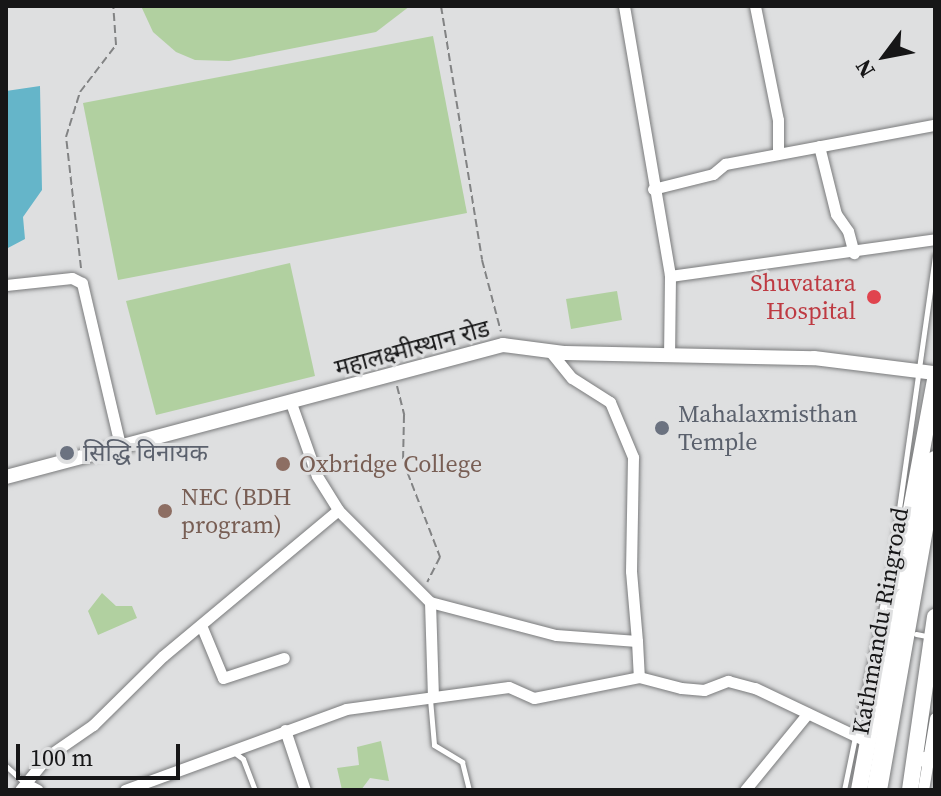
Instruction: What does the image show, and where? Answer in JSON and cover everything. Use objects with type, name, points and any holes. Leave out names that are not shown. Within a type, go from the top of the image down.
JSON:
[{"type":"highway","name":"Kathmandu Ringroad","points":[[864,788],[935,461]]},
{"type":"highway","name":"Kathmandu Ringroad","points":[[889,790],[924,636],[935,533]]},
{"type":"main road","points":[[864,788],[861,739],[885,697],[935,376]]},
{"type":"main road","points":[[910,790],[927,759],[924,636],[935,617]]},
{"type":"street","points":[[624,6],[670,276],[669,354]]},
{"type":"street","points":[[755,6],[778,120],[778,153]]},
{"type":"street","points":[[653,189],[713,174],[725,164],[933,125]]},
{"type":"street","points":[[819,146],[836,214],[848,231],[854,253]]},
{"type":"street","points":[[670,276],[810,254],[854,253],[935,239]]},
{"type":"street","points":[[6,285],[72,278],[82,283],[120,445]]},
{"type":"street","name":"महालक्ष्मीस्थान रोड","points":[[6,477],[503,345],[814,358],[917,369],[935,376]]},
{"type":"street","points":[[545,349],[572,378],[610,402],[633,457],[631,571],[639,677]]},
{"type":"street","points":[[291,403],[317,476],[338,510],[426,597],[556,635],[637,641]]},
{"type":"street","points":[[28,788],[48,756],[93,725],[201,625],[338,510]]},
{"type":"street","points":[[426,597],[432,698]]},
{"type":"street","points":[[201,625],[223,678],[284,658]]},
{"type":"street","points":[[125,790],[235,753],[285,730],[387,699],[432,698],[509,687],[534,698],[639,677],[681,688],[704,690],[728,681],[808,713],[861,739]]},
{"type":"street","points":[[745,790],[808,713]]},
{"type":"street","points":[[923,790],[935,718]]},
{"type":"street","points":[[285,730],[305,790]]},
{"type":"lane","points":[[844,790],[861,739],[892,558],[935,255]]},
{"type":"lane","points":[[432,698],[434,745],[462,762],[469,790]]},
{"type":"lane","points":[[235,753],[243,759],[255,790]]},
{"type":"lane","points":[[6,766],[28,788]]},
{"type":"path","points":[[82,283],[66,137],[80,92],[116,45],[113,6]]},
{"type":"path","points":[[441,6],[482,260],[503,345]]},
{"type":"path","points":[[398,373],[403,461],[440,557],[426,597]]},
{"type":"green space","points":[[141,6],[410,6],[376,32],[229,61],[195,60],[176,52],[153,32]]},
{"type":"green space","points":[[433,36],[467,213],[118,280],[83,103]]},
{"type":"green space","points":[[290,263],[315,376],[156,415],[126,301]]},
{"type":"green space","points":[[617,291],[622,320],[571,329],[566,299]]},
{"type":"green space","points":[[102,593],[116,606],[132,606],[137,618],[98,635],[88,611]]},
{"type":"green space","points":[[381,741],[389,781],[370,778],[361,790],[342,790],[337,768],[359,765],[357,747]]},
{"type":"water","points":[[40,86],[42,190],[23,217],[25,239],[6,249],[6,91]]},
{"type":"place","name":"Shuvatara Hospital","points":[[874,297]]},
{"type":"place","name":"Mahalaxmisthan Temple","points":[[662,428]]},
{"type":"place","name":"सिद्धि विनायक","points":[[67,453]]},
{"type":"place","name":"Oxbridge College","points":[[283,464]]},
{"type":"place","name":"NEC (BDH program)","points":[[165,511]]}]
